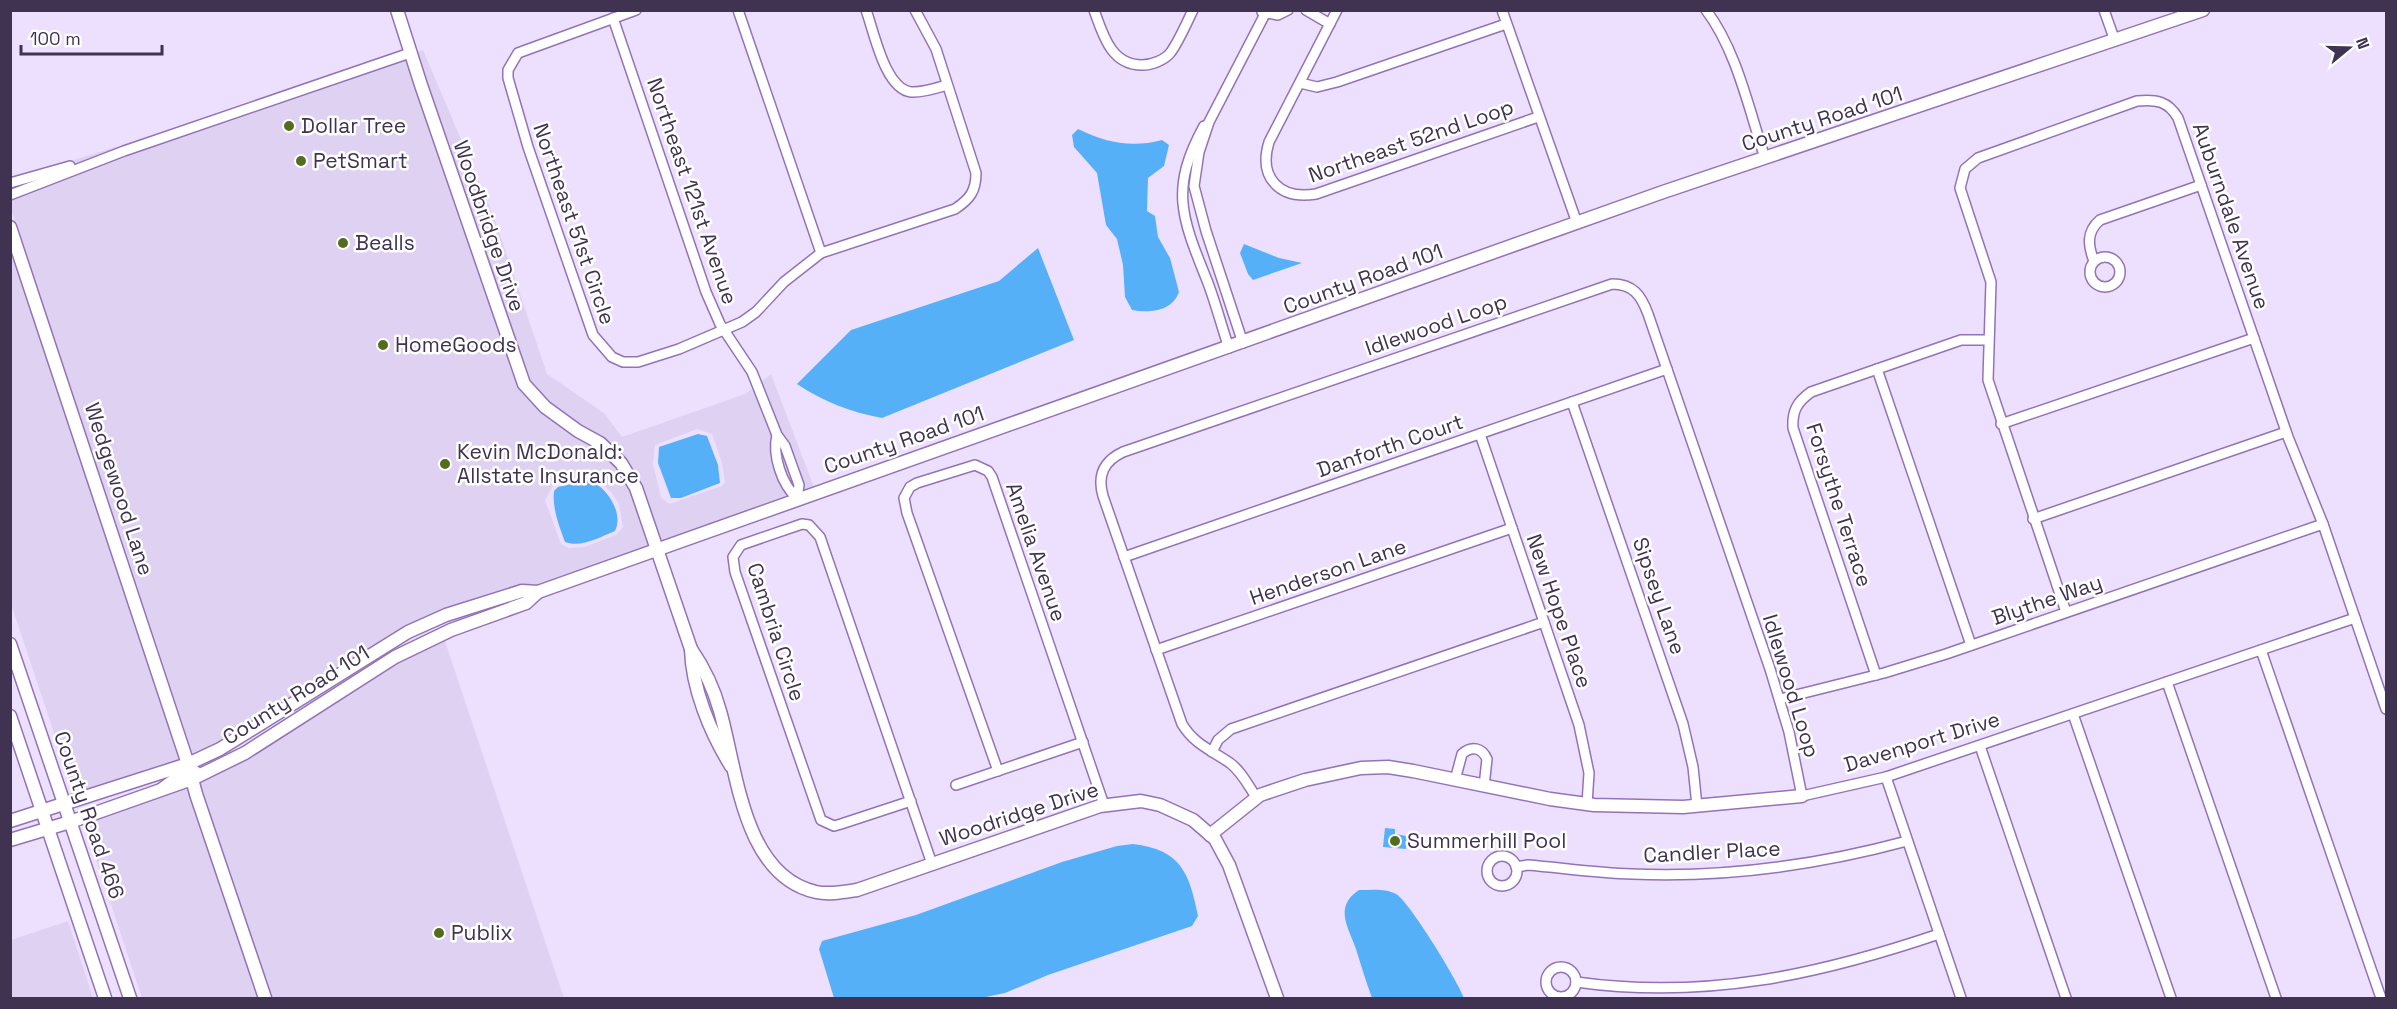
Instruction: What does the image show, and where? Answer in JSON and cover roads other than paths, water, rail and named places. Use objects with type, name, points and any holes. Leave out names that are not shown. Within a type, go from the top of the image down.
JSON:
[{"type":"street","name":"Woodbridge Drive","points":[[398,10],[410,52],[524,384],[545,407],[578,431],[600,443],[621,463],[636,488],[691,649],[704,667],[720,708],[733,770]]},
{"type":"street","name":"Northeast 51st Circle","points":[[636,10],[518,53],[508,70],[511,94],[587,320],[601,348],[623,362],[638,362],[724,331],[756,312],[784,282],[820,253],[955,209],[971,196],[976,183],[976,173],[936,49],[915,10]]},
{"type":"street","points":[[738,10],[820,253]]},
{"type":"street","points":[[866,10],[890,79],[899,88],[911,92],[947,85]]},
{"type":"street","points":[[1094,10],[1104,41],[1118,58],[1134,65],[1151,65],[1170,54],[1193,10]]},
{"type":"street","points":[[1243,343],[1204,225],[1194,186],[1199,152],[1209,122],[1263,12],[1278,15],[1288,10]]},
{"type":"street","points":[[1306,10],[1330,24]]},
{"type":"street","name":"Northeast 52nd Loop","points":[[1337,10],[1266,153],[1270,177],[1276,186],[1294,196],[1316,194],[1538,117]]},
{"type":"street","points":[[1502,10],[1577,223]]},
{"type":"street","points":[[1706,10],[1721,33],[1730,55],[1765,158]]},
{"type":"street","points":[[2104,10],[2115,41]]},
{"type":"street","name":"County Road 101","points":[[10,820],[43,812],[188,764],[220,749],[408,632],[425,624],[522,591],[538,592],[797,498],[1229,348],[1577,223],[2204,10]]},
{"type":"street","name":"Northeast 121st Avenue","points":[[614,18],[706,292],[724,331],[752,372],[777,435],[774,447],[788,491],[797,498]]},
{"type":"street","points":[[1300,83],[1317,87],[1337,82],[1506,24]]},
{"type":"street","points":[[10,195],[124,151],[410,52]]},
{"type":"street","name":"Auburndale Avenue","points":[[2066,612],[1988,380],[1991,282],[1960,188],[1965,169],[1971,162],[2137,101],[2156,100],[2166,103],[2178,118],[2286,432],[2323,524],[2386,709]]},
{"type":"street","points":[[1209,122],[1204,126],[1185,166],[1182,186],[1183,214],[1229,348]]},
{"type":"street","points":[[10,183],[124,151]]},
{"type":"street","points":[[2094,261],[2089,243],[2090,234],[2100,220],[2201,185]]},
{"type":"street","name":"Wedgewood Lane","points":[[10,227],[188,764]]},
{"type":"street","name":"Idlewood Loop","points":[[1256,797],[1231,764],[1194,740],[1182,724],[1100,487],[1102,471],[1107,463],[1123,452],[1612,284],[1628,286],[1642,298],[1780,699],[1802,796]]},
{"type":"street","points":[[2001,424],[2254,338]]},
{"type":"street","name":"Forsythe Terrace","points":[[1876,675],[1792,428],[1792,419],[1798,403],[1811,392],[1961,340],[1988,340]]},
{"type":"street","name":"Danforth Court","points":[[1124,557],[1667,369]]},
{"type":"street","points":[[1877,369],[1971,645]]},
{"type":"street","name":"Sipsey Lane","points":[[1572,402],[1680,716],[1693,767],[1697,806]]},
{"type":"street","points":[[2033,519],[2286,432]]},
{"type":"street","name":"New Hope Place","points":[[1480,434],[1586,752],[1589,773],[1587,804]]},
{"type":"street","name":"Amelia Avenue","points":[[998,771],[907,513],[904,498],[910,487],[917,483],[969,466],[981,466],[988,471],[1104,805]]},
{"type":"street","name":"Cambria Circle","points":[[910,801],[834,826],[821,819],[735,572],[733,557],[741,545],[802,524],[815,529],[910,801],[932,864]]},
{"type":"street","name":"Blythe Way","points":[[1780,699],[1876,675],[1971,645],[2323,524]]},
{"type":"street","name":"Henderson Lane","points":[[1156,650],[1512,528]]},
{"type":"street","name":"County Road 101","points":[[10,840],[48,830],[192,779],[245,753],[395,657],[431,639],[526,603],[538,592]]},
{"type":"street","name":"Davenport Drive","points":[[1210,835],[1256,797],[1305,780],[1362,768],[1388,767],[1587,804],[1697,806],[1802,796],[1886,777],[2355,618]]},
{"type":"street","points":[[1212,752],[1218,740],[1231,729],[1544,622]]},
{"type":"street","points":[[425,624],[431,639]]},
{"type":"street","name":"County Road 466","points":[[10,644],[130,999]]},
{"type":"street","points":[[2261,650],[2381,999]]},
{"type":"street","points":[[2168,682],[2276,999]]},
{"type":"street","points":[[320,687],[328,699]]},
{"type":"street","points":[[2073,714],[2170,999]]},
{"type":"street","name":"County Road 466","points":[[10,716],[105,999]]},
{"type":"street","points":[[956,785],[1083,742]]},
{"type":"street","points":[[1980,746],[2066,999]]},
{"type":"street","points":[[1455,780],[1462,754],[1473,748],[1485,753],[1487,759],[1484,786]]},
{"type":"street","points":[[220,749],[201,764],[192,779],[265,999]]},
{"type":"street","points":[[162,789],[182,775],[188,764]]},
{"type":"street","name":"Woodridge Drive","points":[[733,770],[763,855],[774,869],[803,889],[818,893],[857,890],[1104,805],[1141,801],[1160,805],[1193,820],[1210,835],[1229,865],[1275,998]]},
{"type":"street","points":[[1886,777],[1961,999]]},
{"type":"street","name":"Candler Place","points":[[1516,867],[1528,865],[1634,874],[1712,874],[1815,862],[1907,841]]},
{"type":"street","points":[[1576,982],[1677,988],[1750,984],[1828,969],[1939,934]]},
{"type":"water","points":[[1078,129],[1119,143],[1140,144],[1162,140],[1169,145],[1164,166],[1148,178],[1147,211],[1155,216],[1158,237],[1170,258],[1179,292],[1176,299],[1166,307],[1152,311],[1132,310],[1125,297],[1123,265],[1117,239],[1106,225],[1097,173],[1074,147],[1072,135]]},
{"type":"water","points":[[1244,244],[1279,258],[1302,263],[1253,280],[1248,274],[1240,253]]},
{"type":"water","points":[[1038,248],[1074,340],[882,418],[838,406],[797,384],[851,330],[999,281]]},
{"type":"water","points":[[698,434],[707,436],[718,465],[720,483],[681,498],[671,498],[658,463],[659,447]]},
{"type":"water","points":[[589,480],[602,488],[612,501],[617,516],[615,531],[584,543],[565,542],[555,510],[554,491],[558,487]]},
{"type":"water","name":"Summerhill Pool","points":[[1385,828],[1395,829],[1395,834],[1407,836],[1406,849],[1383,847]]},
{"type":"water","points":[[1133,844],[1162,852],[1180,866],[1191,887],[1198,916],[1192,926],[1048,975],[1005,993],[981,998],[834,998],[819,949],[822,941],[916,915],[1062,862],[1117,846]]},
{"type":"water","points":[[1359,890],[1387,891],[1396,894],[1402,900],[1433,943],[1464,998],[1372,998],[1345,918],[1347,903]]},
{"type":"place","name":"Dollar Tree","points":[[289,126]]},
{"type":"place","name":"PetSmart","points":[[301,161]]},
{"type":"place","name":"Bealls","points":[[343,243]]},
{"type":"place","name":"HomeGoods","points":[[383,345]]},
{"type":"place","name":"Kevin McDonald: Allstate Insurance","points":[[445,464]]},
{"type":"place","name":"Summerhill Pool","points":[[1395,841]]},
{"type":"place","name":"Publix","points":[[439,933]]}]
